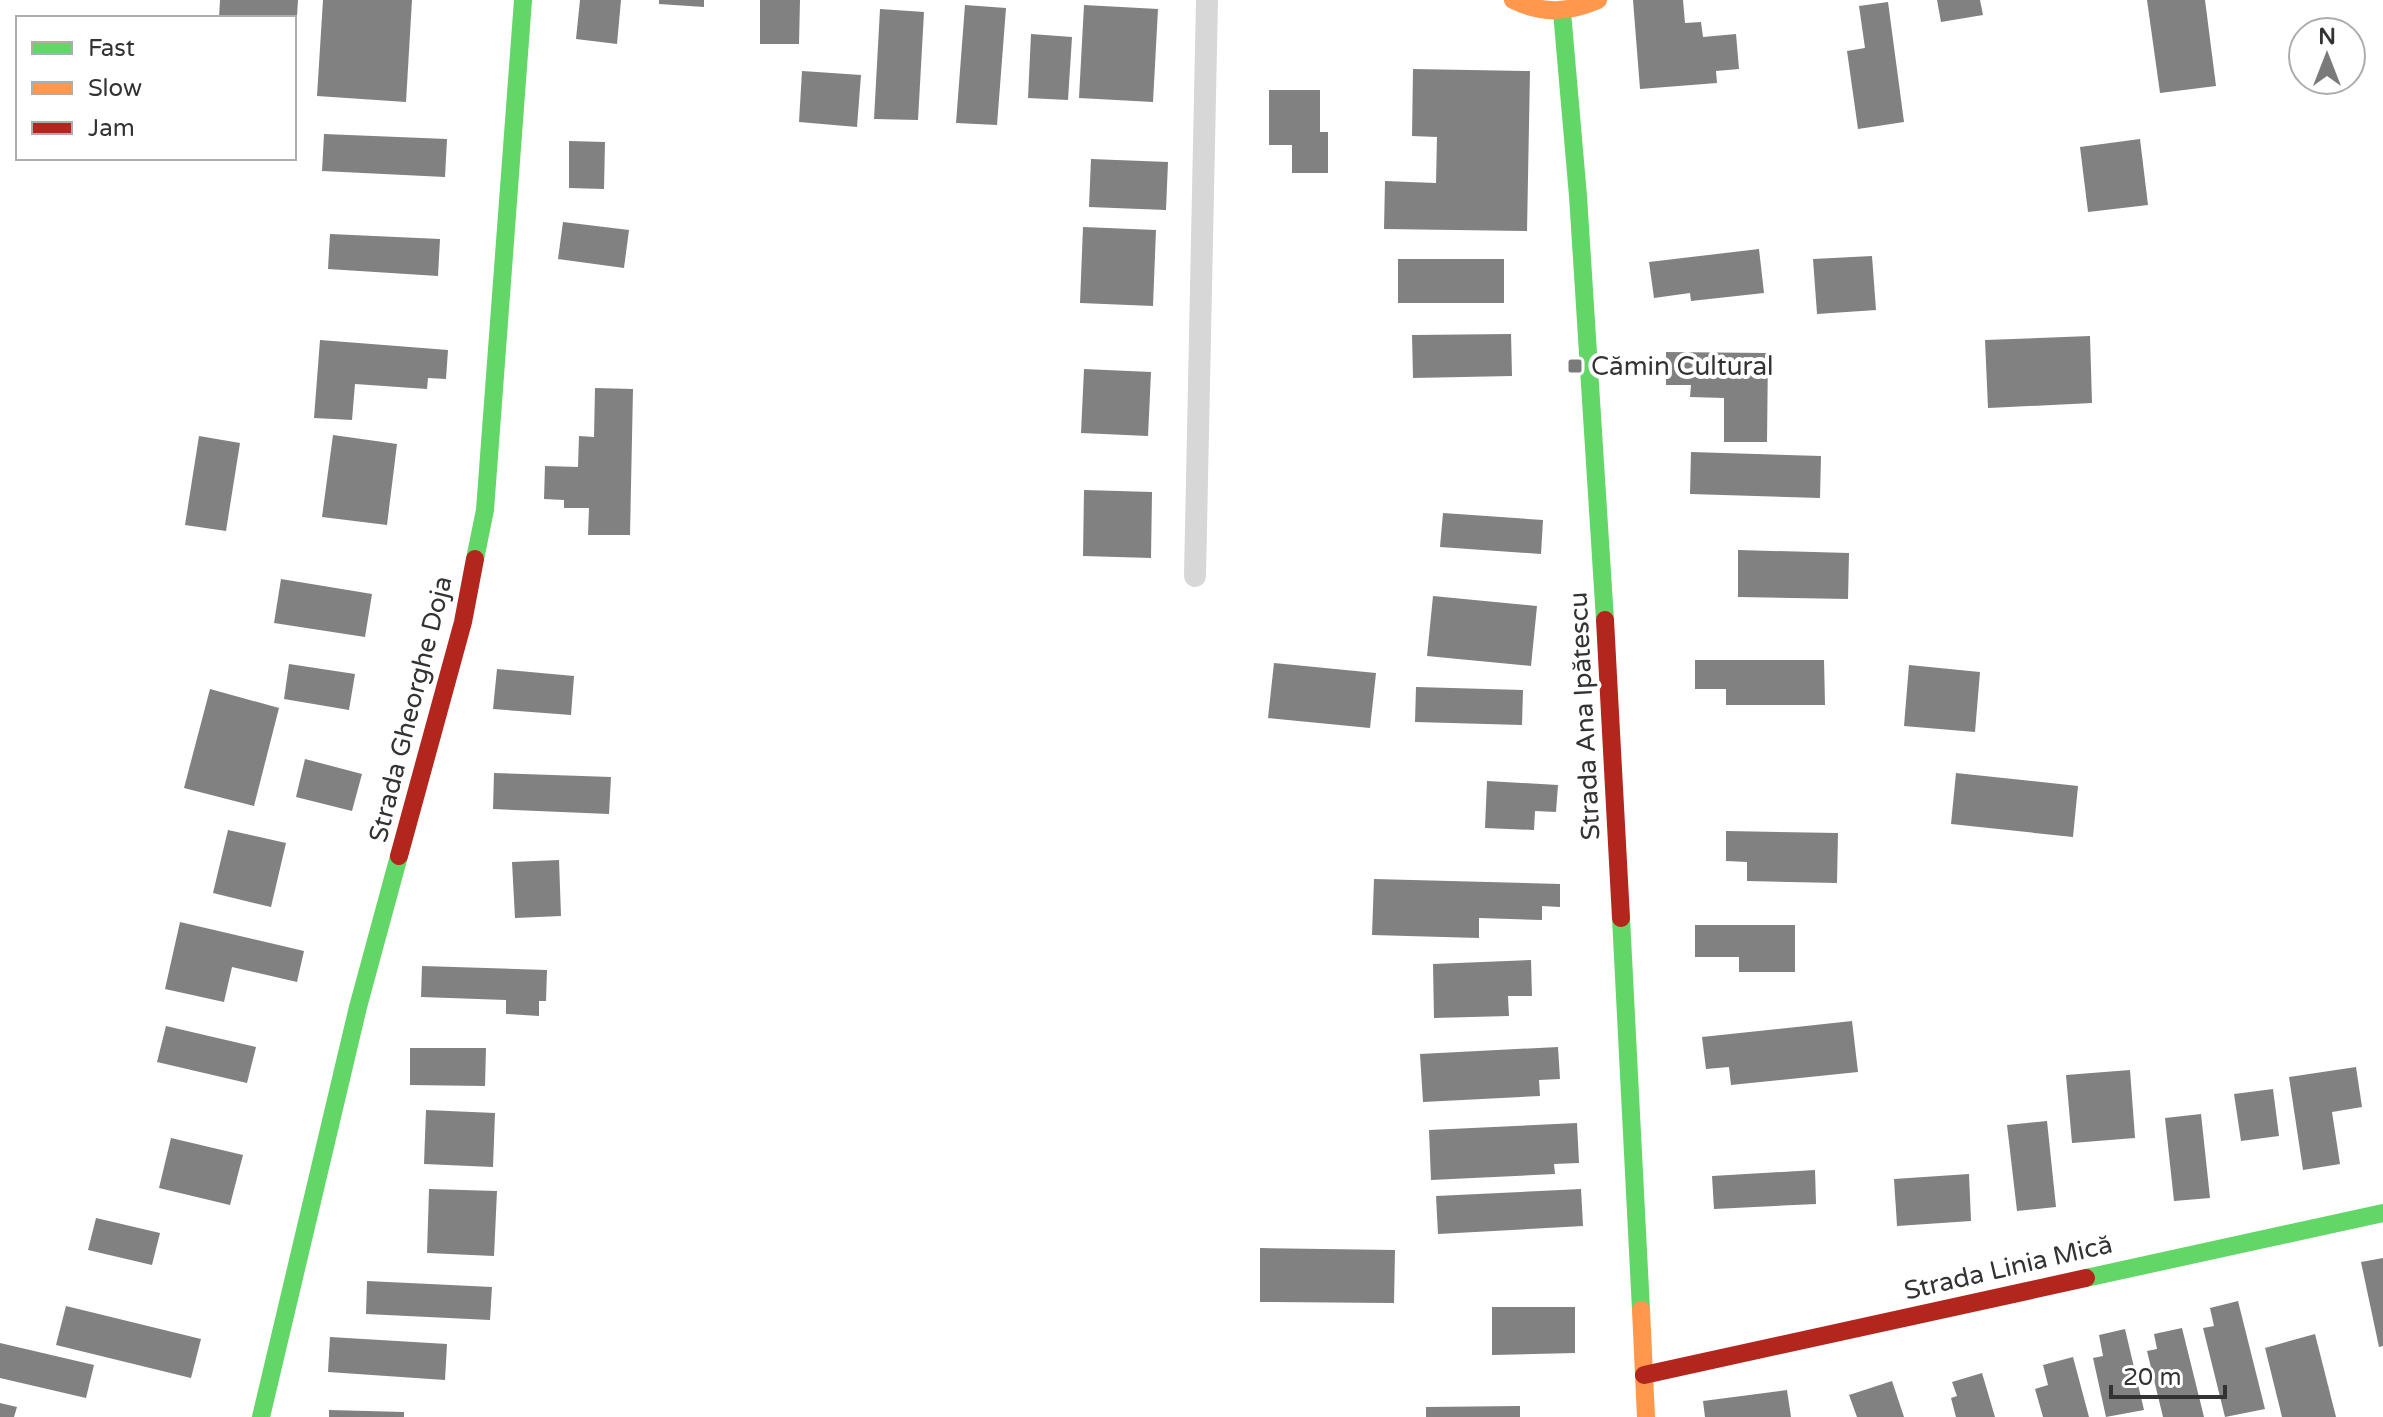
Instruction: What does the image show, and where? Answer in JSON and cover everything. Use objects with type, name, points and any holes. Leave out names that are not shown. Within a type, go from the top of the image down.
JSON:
[{"type":"street","name":"Strada Gheorghe Doja","points":[[261,1417],[358,1007],[463,622],[485,510],[523,0]]},
{"type":"street","points":[[1513,0],[1544,12],[1562,12],[1598,0]]},
{"type":"street","name":"Strada Ana Ipătescu","points":[[1562,12],[1578,196],[1609,676],[1646,1417]]},
{"type":"street","name":"Strada Linia Mică","points":[[1644,1375],[2383,1213]]},
{"type":"lane","points":[[1195,576],[1207,0]]},
{"type":"building","points":[[220,0],[298,0],[296,32],[296,16],[219,16]]},
{"type":"building","points":[[323,0],[412,0],[406,102],[317,96]]},
{"type":"building","points":[[580,0],[621,0],[617,44],[576,39]]},
{"type":"building","points":[[659,0],[704,0],[704,7],[659,4]]},
{"type":"building","points":[[760,0],[800,0],[799,44],[760,44]]},
{"type":"building","points":[[1633,0],[1683,0],[1685,23],[1701,22],[1703,37],[1736,34],[1739,69],[1716,71],[1717,83],[1640,89]]},
{"type":"building","points":[[1937,0],[1980,0],[1983,15],[1941,22]]},
{"type":"building","points":[[2147,0],[2205,0],[2216,86],[2160,93]]},
{"type":"building","points":[[1888,2],[1904,122],[1858,129],[1847,51],[1865,48],[1859,6]]},
{"type":"building","points":[[965,5],[1006,8],[997,125],[956,123]]},
{"type":"building","points":[[1084,5],[1158,9],[1153,102],[1079,98]]},
{"type":"building","points":[[880,9],[924,12],[918,120],[874,119]]},
{"type":"building","points":[[1031,34],[1072,37],[1068,100],[1028,98]]},
{"type":"building","points":[[1413,69],[1530,71],[1527,231],[1384,229],[1385,181],[1436,183],[1437,137],[1412,136]]},
{"type":"building","points":[[802,71],[861,75],[857,127],[799,122]]},
{"type":"building","points":[[1269,90],[1320,90],[1320,132],[1328,132],[1328,173],[1292,173],[1292,145],[1269,145]]},
{"type":"building","points":[[324,134],[447,139],[445,177],[322,171]]},
{"type":"building","points":[[2140,139],[2148,205],[2088,212],[2080,147]]},
{"type":"building","points":[[569,141],[605,142],[604,189],[569,188]]},
{"type":"building","points":[[1091,159],[1168,162],[1166,210],[1089,207]]},
{"type":"building","points":[[563,222],[629,230],[624,268],[558,259]]},
{"type":"building","points":[[1083,227],[1156,230],[1153,306],[1080,303]]},
{"type":"building","points":[[330,234],[440,239],[438,276],[328,269]]},
{"type":"building","points":[[1759,249],[1764,293],[1691,301],[1690,293],[1654,298],[1649,262]]},
{"type":"building","points":[[1872,256],[1876,310],[1817,314],[1813,259]]},
{"type":"building","points":[[1398,259],[1504,259],[1504,303],[1398,303]]},
{"type":"building","points":[[1511,334],[1512,376],[1413,378],[1412,335]]},
{"type":"building","points":[[2090,336],[2092,403],[1988,408],[1985,340]]},
{"type":"building","points":[[320,340],[448,350],[446,379],[428,378],[427,389],[355,384],[352,420],[314,418]]},
{"type":"building","points":[[1666,352],[1768,353],[1767,442],[1724,442],[1724,398],[1690,397],[1691,385],[1666,385]]},
{"type":"building","points":[[1084,369],[1151,372],[1148,436],[1081,433]]},
{"type":"building","points":[[595,388],[633,389],[630,535],[588,535],[589,508],[564,508],[564,500],[544,499],[545,466],[578,467],[579,436],[594,437]]},
{"type":"building","points":[[333,435],[397,444],[387,525],[322,517]]},
{"type":"building","points":[[199,436],[240,443],[226,531],[185,525]]},
{"type":"building","points":[[1691,452],[1821,456],[1820,498],[1690,494]]},
{"type":"building","points":[[1084,490],[1152,492],[1151,558],[1083,556]]},
{"type":"building","points":[[1443,513],[1543,520],[1541,554],[1440,547]]},
{"type":"building","points":[[1738,550],[1849,553],[1848,599],[1738,597]]},
{"type":"building","points":[[281,579],[372,594],[365,637],[274,623]]},
{"type":"building","points":[[1433,596],[1537,606],[1531,666],[1427,656]]},
{"type":"building","points":[[1695,660],[1824,660],[1825,705],[1726,705],[1726,689],[1695,689]]},
{"type":"building","points":[[1274,663],[1376,673],[1370,728],[1268,718]]},
{"type":"building","points":[[289,664],[355,674],[349,710],[284,699]]},
{"type":"building","points":[[1909,665],[1980,672],[1975,732],[1904,726]]},
{"type":"building","points":[[497,669],[574,676],[571,715],[493,709]]},
{"type":"building","points":[[1416,687],[1523,690],[1522,725],[1415,722]]},
{"type":"building","points":[[210,689],[279,708],[254,806],[184,788]]},
{"type":"building","points":[[305,759],[362,774],[352,811],[296,797]]},
{"type":"building","points":[[494,773],[611,777],[609,814],[493,809]]},
{"type":"building","points":[[1956,773],[2078,786],[2073,837],[1951,824]]},
{"type":"building","points":[[1487,781],[1558,785],[1556,812],[1535,811],[1534,830],[1485,828]]},
{"type":"building","points":[[228,830],[286,843],[271,907],[213,893]]},
{"type":"building","points":[[1726,831],[1838,833],[1837,883],[1747,881],[1747,862],[1726,861]]},
{"type":"building","points":[[559,860],[561,916],[515,918],[512,862]]},
{"type":"building","points":[[1374,879],[1560,884],[1560,907],[1542,906],[1542,920],[1479,918],[1479,938],[1372,935]]},
{"type":"building","points":[[180,922],[304,951],[297,982],[232,967],[224,1002],[165,989]]},
{"type":"building","points":[[1695,925],[1795,925],[1795,972],[1739,972],[1739,957],[1695,957]]},
{"type":"building","points":[[1531,960],[1532,996],[1508,996],[1509,1016],[1434,1018],[1433,964]]},
{"type":"building","points":[[422,966],[547,970],[546,1001],[539,1001],[539,1016],[506,1014],[506,1000],[421,997]]},
{"type":"building","points":[[1852,1021],[1858,1072],[1731,1085],[1729,1067],[1706,1069],[1702,1037]]},
{"type":"building","points":[[166,1026],[256,1047],[247,1083],[157,1062]]},
{"type":"building","points":[[1558,1047],[1560,1079],[1539,1080],[1540,1096],[1423,1102],[1420,1054]]},
{"type":"building","points":[[410,1048],[486,1048],[485,1086],[410,1085]]},
{"type":"building","points":[[2356,1067],[2362,1107],[2332,1112],[2340,1164],[2303,1170],[2289,1077]]},
{"type":"building","points":[[2130,1070],[2135,1138],[2072,1143],[2066,1075]]},
{"type":"building","points":[[2273,1089],[2279,1136],[2241,1141],[2234,1094]]},
{"type":"building","points":[[426,1110],[495,1113],[493,1167],[424,1164]]},
{"type":"building","points":[[2201,1114],[2210,1198],[2174,1201],[2165,1118]]},
{"type":"building","points":[[2047,1121],[2056,1207],[2017,1211],[2007,1125]]},
{"type":"building","points":[[1577,1123],[1579,1163],[1554,1164],[1555,1174],[1431,1180],[1429,1130]]},
{"type":"building","points":[[171,1138],[243,1155],[230,1205],[159,1188]]},
{"type":"building","points":[[1815,1170],[1816,1204],[1714,1209],[1712,1176]]},
{"type":"building","points":[[1969,1174],[1971,1221],[1897,1226],[1894,1179]]},
{"type":"building","points":[[429,1189],[497,1191],[494,1256],[427,1253]]},
{"type":"building","points":[[1581,1189],[1583,1226],[1438,1234],[1436,1196]]},
{"type":"building","points":[[96,1218],[160,1233],[152,1265],[88,1250]]},
{"type":"building","points":[[1260,1248],[1395,1250],[1394,1303],[1260,1302]]},
{"type":"building","points":[[2383,1258],[2383,1346],[2379,1347],[2361,1262]]},
{"type":"building","points":[[367,1281],[492,1287],[490,1320],[366,1314]]},
{"type":"building","points":[[2238,1301],[2265,1409],[2225,1417],[2203,1328],[2214,1326],[2210,1308]]},
{"type":"building","points":[[66,1306],[201,1339],[191,1378],[56,1345]]},
{"type":"building","points":[[1492,1307],[1575,1307],[1575,1353],[1492,1355]]},
{"type":"building","points":[[2182,1328],[2204,1417],[2163,1417],[2147,1351],[2157,1349],[2154,1334]]},
{"type":"building","points":[[2125,1329],[2144,1410],[2106,1417],[2093,1358],[2103,1356],[2099,1335]]},
{"type":"building","points":[[2315,1334],[2336,1417],[2282,1417],[2265,1348]]},
{"type":"building","points":[[330,1337],[447,1344],[445,1380],[328,1372]]},
{"type":"building","points":[[0,1343],[94,1365],[86,1398],[0,1378]]},
{"type":"building","points":[[2073,1357],[2089,1417],[2043,1417],[2035,1389],[2048,1385],[2043,1365]]},
{"type":"building","points":[[1982,1373],[1995,1417],[1956,1417],[1951,1398],[1957,1396],[1952,1382]]},
{"type":"building","points":[[1892,1381],[1904,1417],[1857,1417],[1849,1395]]},
{"type":"building","points":[[1787,1390],[1791,1417],[1705,1417],[1703,1401]]},
{"type":"building","points":[[0,1403],[17,1407],[14,1417],[0,1417]]},
{"type":"building","points":[[1520,1406],[1520,1417],[1426,1417],[1426,1407]]},
{"type":"building","points":[[329,1410],[404,1412],[404,1417],[329,1417]]},
{"type":"traffic: fast","points":[[475,559],[485,510],[523,0]]},
{"type":"traffic: fast","points":[[1562,12],[1578,196],[1605,620]]},
{"type":"traffic: fast","points":[[261,1417],[358,1007],[399,856]]},
{"type":"traffic: fast","points":[[1621,918],[1641,1310]]},
{"type":"traffic: fast","points":[[2086,1278],[2383,1213]]},
{"type":"traffic: slow","points":[[1513,0],[1545,10],[1566,9],[1598,0]]},
{"type":"traffic: slow","points":[[1641,1310],[1646,1417]]},
{"type":"traffic: jam","points":[[399,856],[463,622],[475,559]]},
{"type":"traffic: jam","points":[[1605,620],[1621,918]]},
{"type":"traffic: jam","points":[[1644,1375],[2086,1278]]},
{"type":"place","name":"Cămin Cultural","points":[[1575,366]]}]
